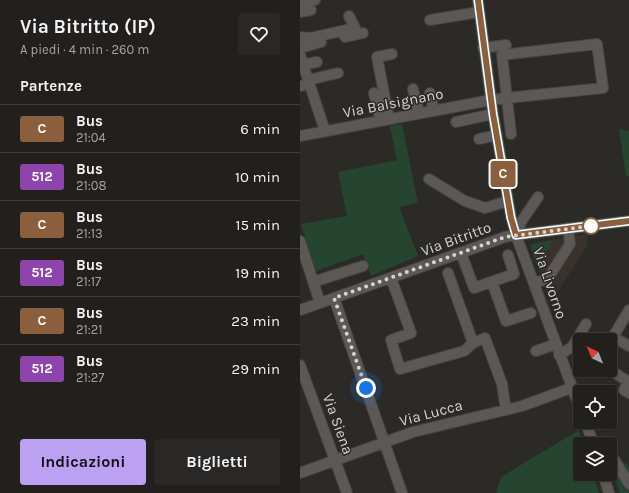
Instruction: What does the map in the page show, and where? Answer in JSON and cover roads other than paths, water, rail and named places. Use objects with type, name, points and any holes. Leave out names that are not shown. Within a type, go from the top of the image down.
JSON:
[{"type":"main road","points":[[478,0],[483,48],[493,114],[508,201],[516,235]]},
{"type":"main road","name":"Via Bitritto","points":[[516,235],[629,221]]},
{"type":"street","points":[[300,2],[315,0]]},
{"type":"street","points":[[300,12],[311,10]]},
{"type":"street","points":[[430,20],[479,12]]},
{"type":"street","points":[[300,37],[310,38],[355,28],[349,16]]},
{"type":"street","points":[[300,31],[312,33],[328,29]]},
{"type":"street","points":[[306,76],[315,62],[304,46],[363,33]]},
{"type":"street","name":"Via Balsignano","points":[[300,136],[491,100],[602,88],[597,44],[502,55],[507,98]]},
{"type":"street","points":[[483,48],[506,45]]},
{"type":"street","points":[[385,120],[377,57],[392,54]]},
{"type":"street","points":[[306,76],[338,73]]},
{"type":"street","points":[[306,76],[325,131]]},
{"type":"street","points":[[413,89],[419,114]]},
{"type":"street","points":[[374,93],[385,120]]},
{"type":"street","points":[[430,93],[434,111]]},
{"type":"street","points":[[507,98],[511,134]]},
{"type":"street","points":[[456,122],[493,114]]},
{"type":"street","points":[[479,139],[497,135]]},
{"type":"street","points":[[429,179],[465,201],[485,208],[508,201]]},
{"type":"street","points":[[516,235],[521,222],[538,197]]},
{"type":"street","points":[[535,283],[548,278],[570,244],[568,228]]},
{"type":"street","name":"Via Bitritto","points":[[300,310],[516,235]]},
{"type":"street","name":"Via Livorno","points":[[516,235],[535,283],[573,393]]},
{"type":"street","points":[[300,241],[320,303]]},
{"type":"street","points":[[461,253],[474,288],[514,274],[508,255]]},
{"type":"street","points":[[313,282],[363,266]]},
{"type":"street","points":[[448,273],[473,343]]},
{"type":"street","points":[[391,278],[411,333],[391,340],[400,368],[464,351],[473,343],[485,338],[502,384],[506,410]]},
{"type":"street","points":[[492,282],[506,321],[531,313]]},
{"type":"street","points":[[334,298],[402,493]]},
{"type":"street","points":[[629,310],[613,337],[629,346]]},
{"type":"street","points":[[582,333],[586,324]]},
{"type":"street","points":[[536,351],[556,344]]},
{"type":"street","points":[[559,355],[573,350]]},
{"type":"street","name":"Via Siena","points":[[300,365],[347,493]]},
{"type":"street","points":[[617,374],[629,382],[624,390],[629,393]]},
{"type":"street","name":"Via Lucca","points":[[300,473],[413,432],[506,410],[571,388]]},
{"type":"street","points":[[617,464],[629,484]]},
{"type":"street","points":[[605,481],[609,493]]}]
